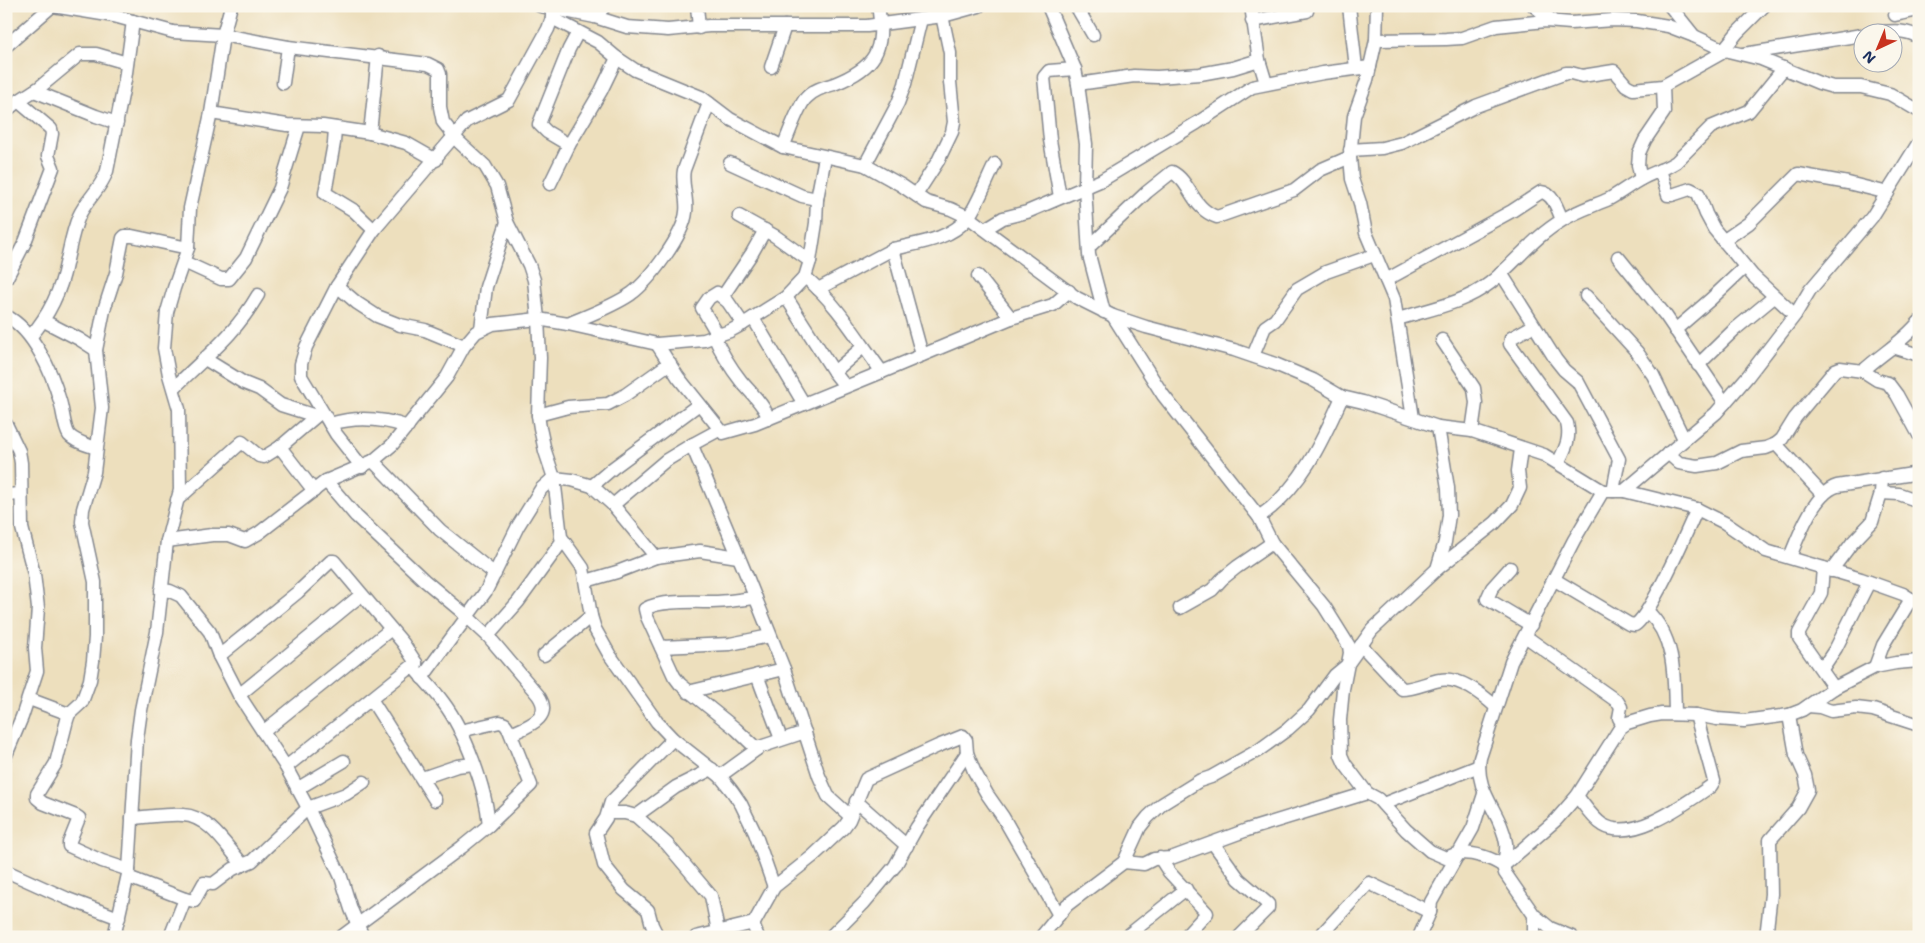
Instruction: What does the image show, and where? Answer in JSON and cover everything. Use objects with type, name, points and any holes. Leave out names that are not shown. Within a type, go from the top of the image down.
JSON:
[{"type":"street","points":[[6,46],[52,6],[91,11],[173,32],[223,35],[288,47],[378,56],[428,64],[439,70],[442,119],[454,135],[490,173],[497,186],[507,222],[529,265],[534,280],[540,358],[538,414],[545,451],[554,478],[562,540],[583,568],[591,616],[596,629],[609,654],[646,707],[673,739],[716,772],[741,804],[774,887]]},
{"type":"street","points":[[114,937],[129,874],[137,739],[142,701],[157,632],[168,541],[180,490],[179,409],[164,356],[167,312],[188,248],[190,208],[211,113],[223,35],[231,6]]},
{"type":"street","points":[[595,17],[605,6]]},
{"type":"street","points":[[697,6],[699,28]]},
{"type":"street","points":[[783,147],[805,98],[822,88],[847,78],[871,61],[880,45],[881,23],[878,6]]},
{"type":"street","points":[[548,11],[595,17],[627,27],[668,30],[785,26],[867,26],[921,19],[942,11],[979,6]]},
{"type":"street","points":[[1048,6],[1075,68],[1086,144],[1085,187],[1091,266],[1109,314],[1163,395],[1260,517],[1272,543],[1324,606],[1350,649],[1340,720],[1341,755],[1350,772],[1367,792],[1383,804],[1406,830],[1430,851],[1446,858],[1460,852],[1490,858],[1503,866]]},
{"type":"street","points":[[1076,6],[1093,36]]},
{"type":"street","points":[[1251,6],[1259,60],[1266,83]]},
{"type":"street","points":[[1349,6],[1356,68]]},
{"type":"street","points":[[1377,6],[1376,40],[1368,80],[1354,116],[1350,153],[1352,179],[1366,233],[1394,299],[1413,418]]},
{"type":"street","points":[[1534,6],[1553,21]]},
{"type":"street","points":[[1670,6],[1694,36]]},
{"type":"street","points":[[1089,247],[1147,192],[1172,172],[1202,209],[1217,217],[1294,190],[1320,170],[1350,153],[1402,143],[1476,106],[1566,73],[1582,76],[1614,71],[1626,85],[1633,89],[1663,86],[1709,61],[1724,50],[1757,9]]},
{"type":"street","points":[[1895,11],[1919,10]]},
{"type":"street","points":[[548,11],[578,32],[598,42],[635,70],[695,94],[730,119],[783,147],[865,165],[930,204],[968,217],[1086,303],[1109,314],[1146,327],[1253,356],[1293,370],[1342,397],[1438,427],[1472,430],[1544,456],[1613,491],[1698,509],[1725,523],[1759,547],[1869,582],[1915,601],[1883,645],[1875,667]]},
{"type":"street","points":[[495,574],[440,530],[367,464],[319,413],[301,376],[301,364],[306,347],[337,286],[374,230],[467,122],[509,100],[548,29],[548,11]]},
{"type":"street","points":[[916,195],[938,161],[953,127],[950,53],[942,11]]},
{"type":"street","points":[[1252,21],[1307,11]]},
{"type":"street","points":[[865,165],[898,103],[905,84],[921,19]]},
{"type":"street","points":[[1376,40],[1462,38],[1496,26],[1553,21],[1571,24],[1613,20],[1668,26],[1724,50],[1744,54],[1826,85],[1833,87],[1861,87],[1890,94],[1919,112]]},
{"type":"street","points":[[31,336],[44,322],[64,272],[67,251],[80,214],[94,196],[105,177],[117,123],[133,21]]},
{"type":"street","points":[[771,67],[785,26]]},
{"type":"street","points":[[568,145],[538,124],[578,32]]},
{"type":"street","points":[[1902,32],[1915,34],[1919,38]]},
{"type":"street","points":[[1744,54],[1852,37]]},
{"type":"street","points":[[283,83],[288,47]]},
{"type":"street","points":[[6,111],[80,54],[96,54],[127,64]]},
{"type":"street","points":[[370,133],[378,56]]},
{"type":"street","points":[[550,184],[568,145],[601,91],[617,58]]},
{"type":"street","points":[[1078,84],[1134,76],[1157,77],[1200,74],[1234,68],[1259,60]]},
{"type":"street","points":[[984,229],[1003,218],[1028,212],[1085,187],[1131,164],[1252,87],[1266,83],[1370,67]]},
{"type":"street","points":[[1060,197],[1050,140],[1044,77],[1046,72],[1049,71],[1075,68]]},
{"type":"street","points":[[1398,319],[1468,297],[1489,284],[1545,232],[1562,220],[1582,209],[1608,199],[1641,179],[1676,162],[1711,127],[1749,112],[1784,68]]},
{"type":"street","points":[[1641,179],[1638,157],[1646,140],[1664,112],[1663,86]]},
{"type":"street","points":[[34,91],[117,123]]},
{"type":"street","points":[[6,279],[25,242],[54,168],[48,156],[52,134],[51,129],[18,101]]},
{"type":"street","points":[[568,324],[608,307],[632,294],[671,247],[680,232],[686,212],[684,170],[709,103]]},
{"type":"street","points":[[211,113],[299,126],[335,128],[370,133],[406,143],[436,160]]},
{"type":"street","points":[[184,262],[220,279],[229,279],[234,275],[246,258],[280,188],[299,126]]},
{"type":"street","points":[[335,128],[332,158],[325,193],[353,210],[374,230]]},
{"type":"street","points":[[1572,937],[1550,928],[1534,915],[1504,873],[1503,866],[1507,845],[1504,834],[1484,794],[1479,766],[1511,662],[1574,540],[1613,491],[1668,453],[1725,403],[1795,314],[1810,290],[1872,217],[1919,142]]},
{"type":"street","points":[[168,541],[212,535],[229,535],[245,541],[259,534],[326,481],[367,464],[392,445],[408,427],[447,378],[464,346],[481,329],[493,324],[538,319],[657,344],[692,342],[716,336],[748,321],[786,297],[805,277],[810,261],[816,223],[817,199],[825,157]]},
{"type":"street","points":[[730,163],[802,196],[817,199]]},
{"type":"street","points":[[818,289],[893,249],[936,238],[954,229],[968,217],[995,164]]},
{"type":"street","points":[[1660,170],[1668,195],[1690,189],[1698,193],[1709,223],[1723,241],[1774,297],[1795,314]]},
{"type":"street","points":[[1723,241],[1749,223],[1798,174],[1848,183],[1888,193]]},
{"type":"street","points":[[1386,280],[1541,192],[1546,193],[1551,198],[1562,220]]},
{"type":"street","points":[[738,216],[765,230],[810,261]]},
{"type":"street","points":[[481,329],[486,287],[507,222]]},
{"type":"street","points":[[724,296],[765,230]]},
{"type":"street","points":[[188,248],[124,236],[116,273],[104,310],[96,350],[102,401],[94,472],[83,509],[82,522],[95,582],[94,661],[82,702],[69,714],[56,763],[38,790],[37,798],[42,803],[79,818],[68,843],[70,848],[185,899],[194,901],[204,883],[213,884],[233,869],[257,857],[308,808],[346,794],[364,782]]},
{"type":"street","points":[[893,249],[922,355]]},
{"type":"street","points":[[1253,356],[1265,327],[1275,320],[1297,288],[1326,272],[1374,255]]},
{"type":"street","points":[[1618,257],[1648,293],[1725,403]]},
{"type":"street","points":[[1675,330],[1745,267]]},
{"type":"street","points":[[1502,273],[1533,326],[1561,368],[1578,382],[1619,459],[1613,491]]},
{"type":"street","points":[[978,276],[1011,318]]},
{"type":"street","points":[[805,277],[818,289],[882,372]]},
{"type":"street","points":[[337,286],[358,304],[377,316],[400,325],[426,330],[464,346]]},
{"type":"street","points":[[657,344],[698,405],[723,433],[768,419],[1011,318],[1053,305],[1069,291]]},
{"type":"street","points":[[768,419],[763,408],[733,370],[702,306],[718,292],[748,321],[804,404]]},
{"type":"street","points":[[174,388],[238,326],[258,295]]},
{"type":"street","points":[[1586,296],[1637,352],[1653,375],[1684,439]]},
{"type":"street","points":[[786,297],[834,372],[846,386]]},
{"type":"street","points":[[1698,365],[1734,330],[1774,297]]},
{"type":"street","points":[[7,318],[19,324],[31,336],[52,379],[60,400],[68,433],[76,440],[96,448]]},
{"type":"street","points":[[44,322],[96,350]]},
{"type":"street","points":[[1863,371],[1908,334],[1919,322]]},
{"type":"street","points":[[1533,326],[1511,338],[1510,344],[1567,423],[1570,432],[1569,439],[1558,463]]},
{"type":"street","points":[[1442,340],[1474,388],[1476,403],[1472,430]]},
{"type":"street","points":[[834,372],[863,347]]},
{"type":"street","points":[[1893,347],[1919,355]]},
{"type":"street","points":[[206,359],[244,383],[263,392],[281,405],[319,413]]},
{"type":"street","points":[[538,414],[568,406],[608,404],[625,395],[670,363]]},
{"type":"street","points":[[1668,453],[1679,463],[1697,466],[1717,464],[1742,452],[1776,444],[1782,439],[1795,418],[1811,398],[1835,370],[1840,368],[1863,371],[1877,380],[1888,383],[1897,395],[1919,435]]},
{"type":"street","points":[[1260,517],[1278,501],[1307,468],[1318,450],[1342,397]]},
{"type":"street","points":[[592,486],[698,405]]},
{"type":"street","points":[[177,500],[224,456],[243,442],[259,456],[264,457],[280,447],[319,413]]},
{"type":"street","points":[[330,424],[373,419],[386,420],[408,427]]},
{"type":"street","points":[[6,424],[19,451],[22,474],[22,528],[34,574],[38,608],[35,648],[37,671],[29,699],[6,755]]},
{"type":"street","points":[[1437,569],[1446,536],[1449,515],[1448,488],[1438,427]]},
{"type":"street","points":[[612,505],[665,461],[720,430]]},
{"type":"street","points":[[693,444],[784,669],[805,732],[810,755],[826,792],[850,816]]},
{"type":"street","points":[[1776,444],[1823,495]]},
{"type":"street","points":[[280,447],[314,491]]},
{"type":"street","points":[[1041,937],[1055,926],[1067,905],[1124,862],[1140,827],[1162,804],[1275,739],[1309,710],[1335,675],[1347,665],[1372,630],[1437,569],[1495,523],[1512,505],[1520,488],[1518,471],[1521,449]]},
{"type":"street","points":[[1790,557],[1803,526],[1829,489],[1837,486],[1919,473]]},
{"type":"street","points":[[422,678],[486,590],[529,508],[544,485],[554,478],[592,486],[612,505],[656,557]]},
{"type":"street","points":[[1834,688],[1822,668],[1801,641],[1799,633],[1821,592],[1827,569],[1872,522],[1881,493],[1882,478]]},
{"type":"street","points":[[326,481],[356,516],[424,580],[488,636],[529,683],[542,703],[542,713],[539,719],[531,725],[511,734]]},
{"type":"street","points":[[1881,493],[1899,494],[1919,500]]},
{"type":"street","points":[[6,495],[21,494]]},
{"type":"street","points":[[1555,580],[1629,624],[1635,625],[1640,622],[1647,611],[1698,509]]},
{"type":"street","points":[[488,636],[514,607],[562,540]]},
{"type":"street","points":[[1180,608],[1212,590],[1237,567],[1272,543]]},
{"type":"street","points":[[586,581],[617,572],[656,557],[700,551],[738,557]]},
{"type":"street","points":[[219,656],[298,592],[331,561],[336,564],[403,643],[416,663],[415,669],[443,702],[460,731],[473,764],[485,798],[489,825]]},
{"type":"street","points":[[1510,568],[1492,588],[1487,599],[1618,702],[1621,707],[1619,718],[1623,725]]},
{"type":"street","points":[[1822,668],[1836,648],[1869,582]]},
{"type":"street","points":[[161,590],[178,594],[210,632],[219,656],[239,695],[286,766],[308,808],[341,877],[360,931]]},
{"type":"street","points":[[239,695],[362,595]]},
{"type":"street","points":[[756,598],[713,602],[684,602],[646,607],[645,610],[677,680],[688,692],[736,729],[757,750]]},
{"type":"street","points":[[1647,611],[1658,623],[1668,644],[1673,673],[1675,714]]},
{"type":"street","points":[[544,656],[591,616]]},
{"type":"street","points":[[263,732],[391,629]]},
{"type":"street","points":[[661,647],[730,644],[770,636]]},
{"type":"street","points":[[1361,645],[1402,689],[1443,679],[1452,680],[1472,688],[1496,707]]},
{"type":"street","points":[[1503,866],[1550,826],[1577,796],[1623,725],[1650,716],[1675,714],[1744,721],[1789,715],[1808,706],[1834,688],[1875,667],[1919,661]]},
{"type":"street","points":[[286,766],[416,663]]},
{"type":"street","points":[[688,692],[784,669]]},
{"type":"street","points":[[757,675],[781,739]]},
{"type":"street","points":[[29,699],[69,714]]},
{"type":"street","points":[[371,699],[435,800]]},
{"type":"street","points":[[1808,706],[1820,707],[1831,711],[1856,708],[1873,710],[1919,725]]},
{"type":"street","points":[[1577,796],[1595,819],[1605,826],[1622,830],[1634,828],[1657,819],[1711,786],[1714,781],[1696,715]]},
{"type":"street","points":[[1766,937],[1771,894],[1770,840],[1798,808],[1808,790],[1805,775],[1796,755],[1789,715]]},
{"type":"street","points":[[341,937],[360,931],[489,825],[531,785],[507,726],[501,722],[460,731]]},
{"type":"street","points":[[636,816],[673,789],[716,772],[781,739],[805,732]]},
{"type":"street","points":[[758,937],[754,922],[774,887],[844,827],[866,779],[963,736],[966,740],[967,753],[979,781],[1003,817],[1055,926]]},
{"type":"street","points":[[658,937],[648,910],[624,890],[604,864],[596,832],[608,812],[611,802],[673,739]]},
{"type":"street","points":[[830,937],[895,866],[917,827],[967,753]]},
{"type":"street","points":[[298,789],[344,761]]},
{"type":"street","points":[[422,778],[457,766],[473,764]]},
{"type":"street","points":[[1383,804],[1479,766]]},
{"type":"street","points":[[1124,862],[1144,864],[1160,858],[1171,858],[1367,792]]},
{"type":"street","points":[[1419,937],[1430,912],[1431,902],[1474,828],[1484,794]]},
{"type":"street","points":[[856,801],[907,846]]},
{"type":"street","points":[[608,812],[636,816],[667,844],[710,895],[718,931]]},
{"type":"street","points":[[132,818],[179,815],[198,819],[210,828],[243,865]]},
{"type":"street","points":[[1213,843],[1239,879],[1268,904],[1268,908],[1239,937]]},
{"type":"street","points":[[1160,858],[1167,869],[1208,912],[1185,937]]},
{"type":"street","points":[[6,871],[68,899],[119,918]]},
{"type":"street","points":[[1319,937],[1369,883],[1430,912]]},
{"type":"street","points":[[1126,937],[1186,889]]},
{"type":"street","points":[[170,937],[185,899]]},
{"type":"street","points":[[1534,915],[1534,937]]},
{"type":"street","points":[[696,937],[754,922]]}]
